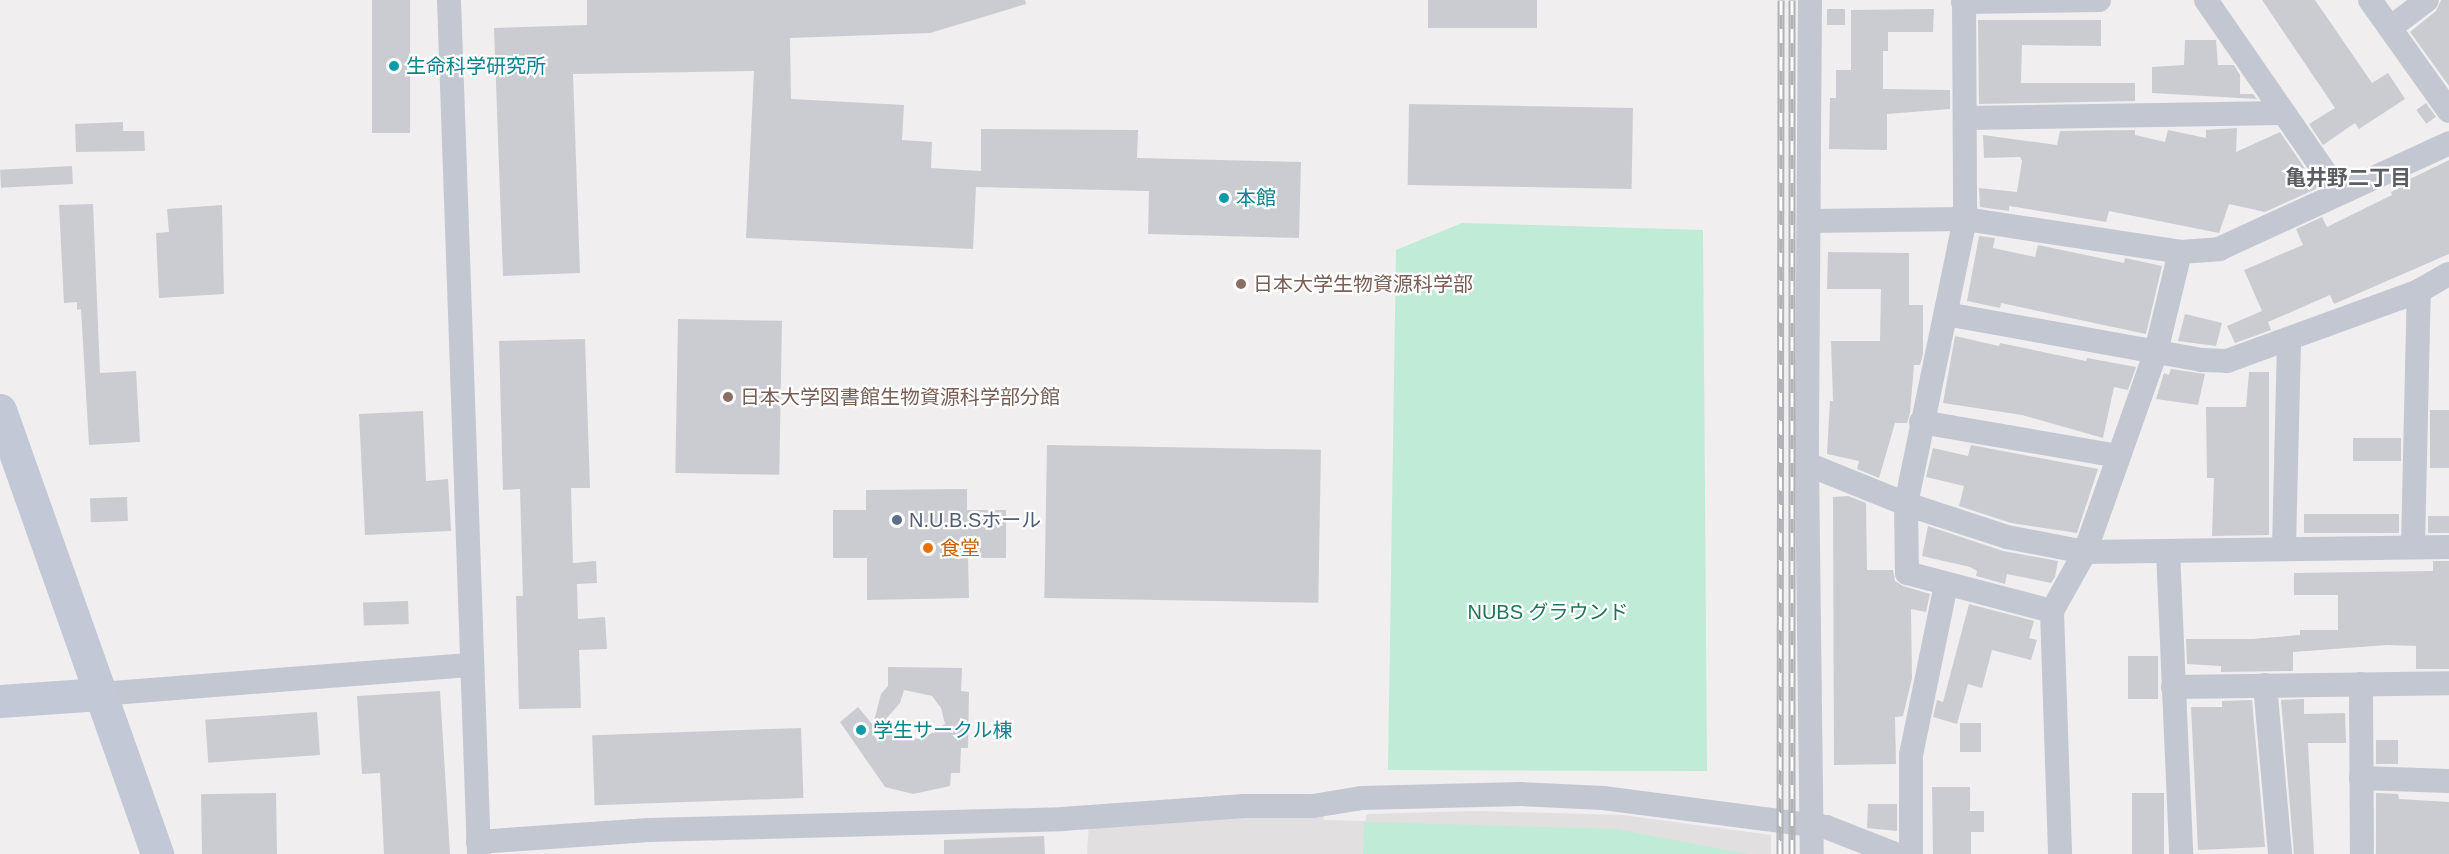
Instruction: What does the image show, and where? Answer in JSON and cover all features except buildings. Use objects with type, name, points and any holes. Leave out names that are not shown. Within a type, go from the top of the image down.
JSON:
[{"type":"street","points":[[449,0],[478,848],[649,830],[1062,819],[1245,806],[1313,806],[1362,798],[1469,795],[1603,798],[1812,825],[1895,854]]},
{"type":"street","points":[[1810,0],[1807,464],[1812,854]]},
{"type":"street","points":[[2052,611],[1907,573],[1906,504],[1965,219],[1966,118],[1963,1],[2099,0]]},
{"type":"street","points":[[2206,0],[2339,193]]},
{"type":"street","points":[[2370,0],[2449,111]]},
{"type":"street","points":[[2390,28],[2427,0]]},
{"type":"street","points":[[1966,118],[2282,113]]},
{"type":"street","points":[[1809,221],[1965,219],[2180,252],[2219,249],[2449,143]]},
{"type":"street","points":[[2060,854],[2052,611],[2085,552],[2156,352],[2180,252]]},
{"type":"street","points":[[1946,314],[2156,352],[2227,361],[2289,341],[2420,291],[2449,274]]},
{"type":"street","points":[[2413,546],[2420,291]]},
{"type":"street","points":[[2284,547],[2289,341]]},
{"type":"street","points":[[0,410],[157,854]]},
{"type":"street","points":[[1922,422],[2118,456]]},
{"type":"street","points":[[1807,464],[1906,504],[2007,537],[2085,552],[2284,547],[2449,547]]},
{"type":"street","points":[[2168,551],[2181,854]]},
{"type":"street","points":[[1911,854],[1911,755],[1946,585]]},
{"type":"street","points":[[0,701],[472,665]]},
{"type":"street","points":[[2173,687],[2449,683]]},
{"type":"street","points":[[2361,684],[2362,854]]},
{"type":"street","points":[[2265,685],[2280,854]]},
{"type":"street","points":[[2361,778],[2449,781]]},
{"type":"shaded area","points":[[1474,811],[1622,815],[1771,835],[1771,854],[1087,854],[1089,823],[1323,814],[1324,820],[1365,821],[1367,814]]},
{"type":"green space","name":"NUBS グラウンド","points":[[1462,223],[1703,230],[1707,771],[1388,770],[1396,250]]},
{"type":"green space","points":[[1364,822],[1616,829],[1747,854],[1363,854]]},
{"type":"railway","points":[[1780,854],[1781,0]]},
{"type":"railway","points":[[1792,0],[1792,854]]},
{"type":"place","name":"生命科学研究所","points":[[394,66]]},
{"type":"place","name":"本館","points":[[1224,198]]},
{"type":"place","name":"日本大学生物資源科学部","points":[[1241,284]]},
{"type":"place","name":"日本大学図書館生物資源科学部分館","points":[[728,397]]},
{"type":"place","name":"N.U.B.Sホール","points":[[897,520]]},
{"type":"place","name":"食堂","points":[[928,548]]},
{"type":"place","name":"学生サークル棟","points":[[861,730]]},
{"type":"district","name":"亀井野二丁目","points":[[2348,178]]}]
